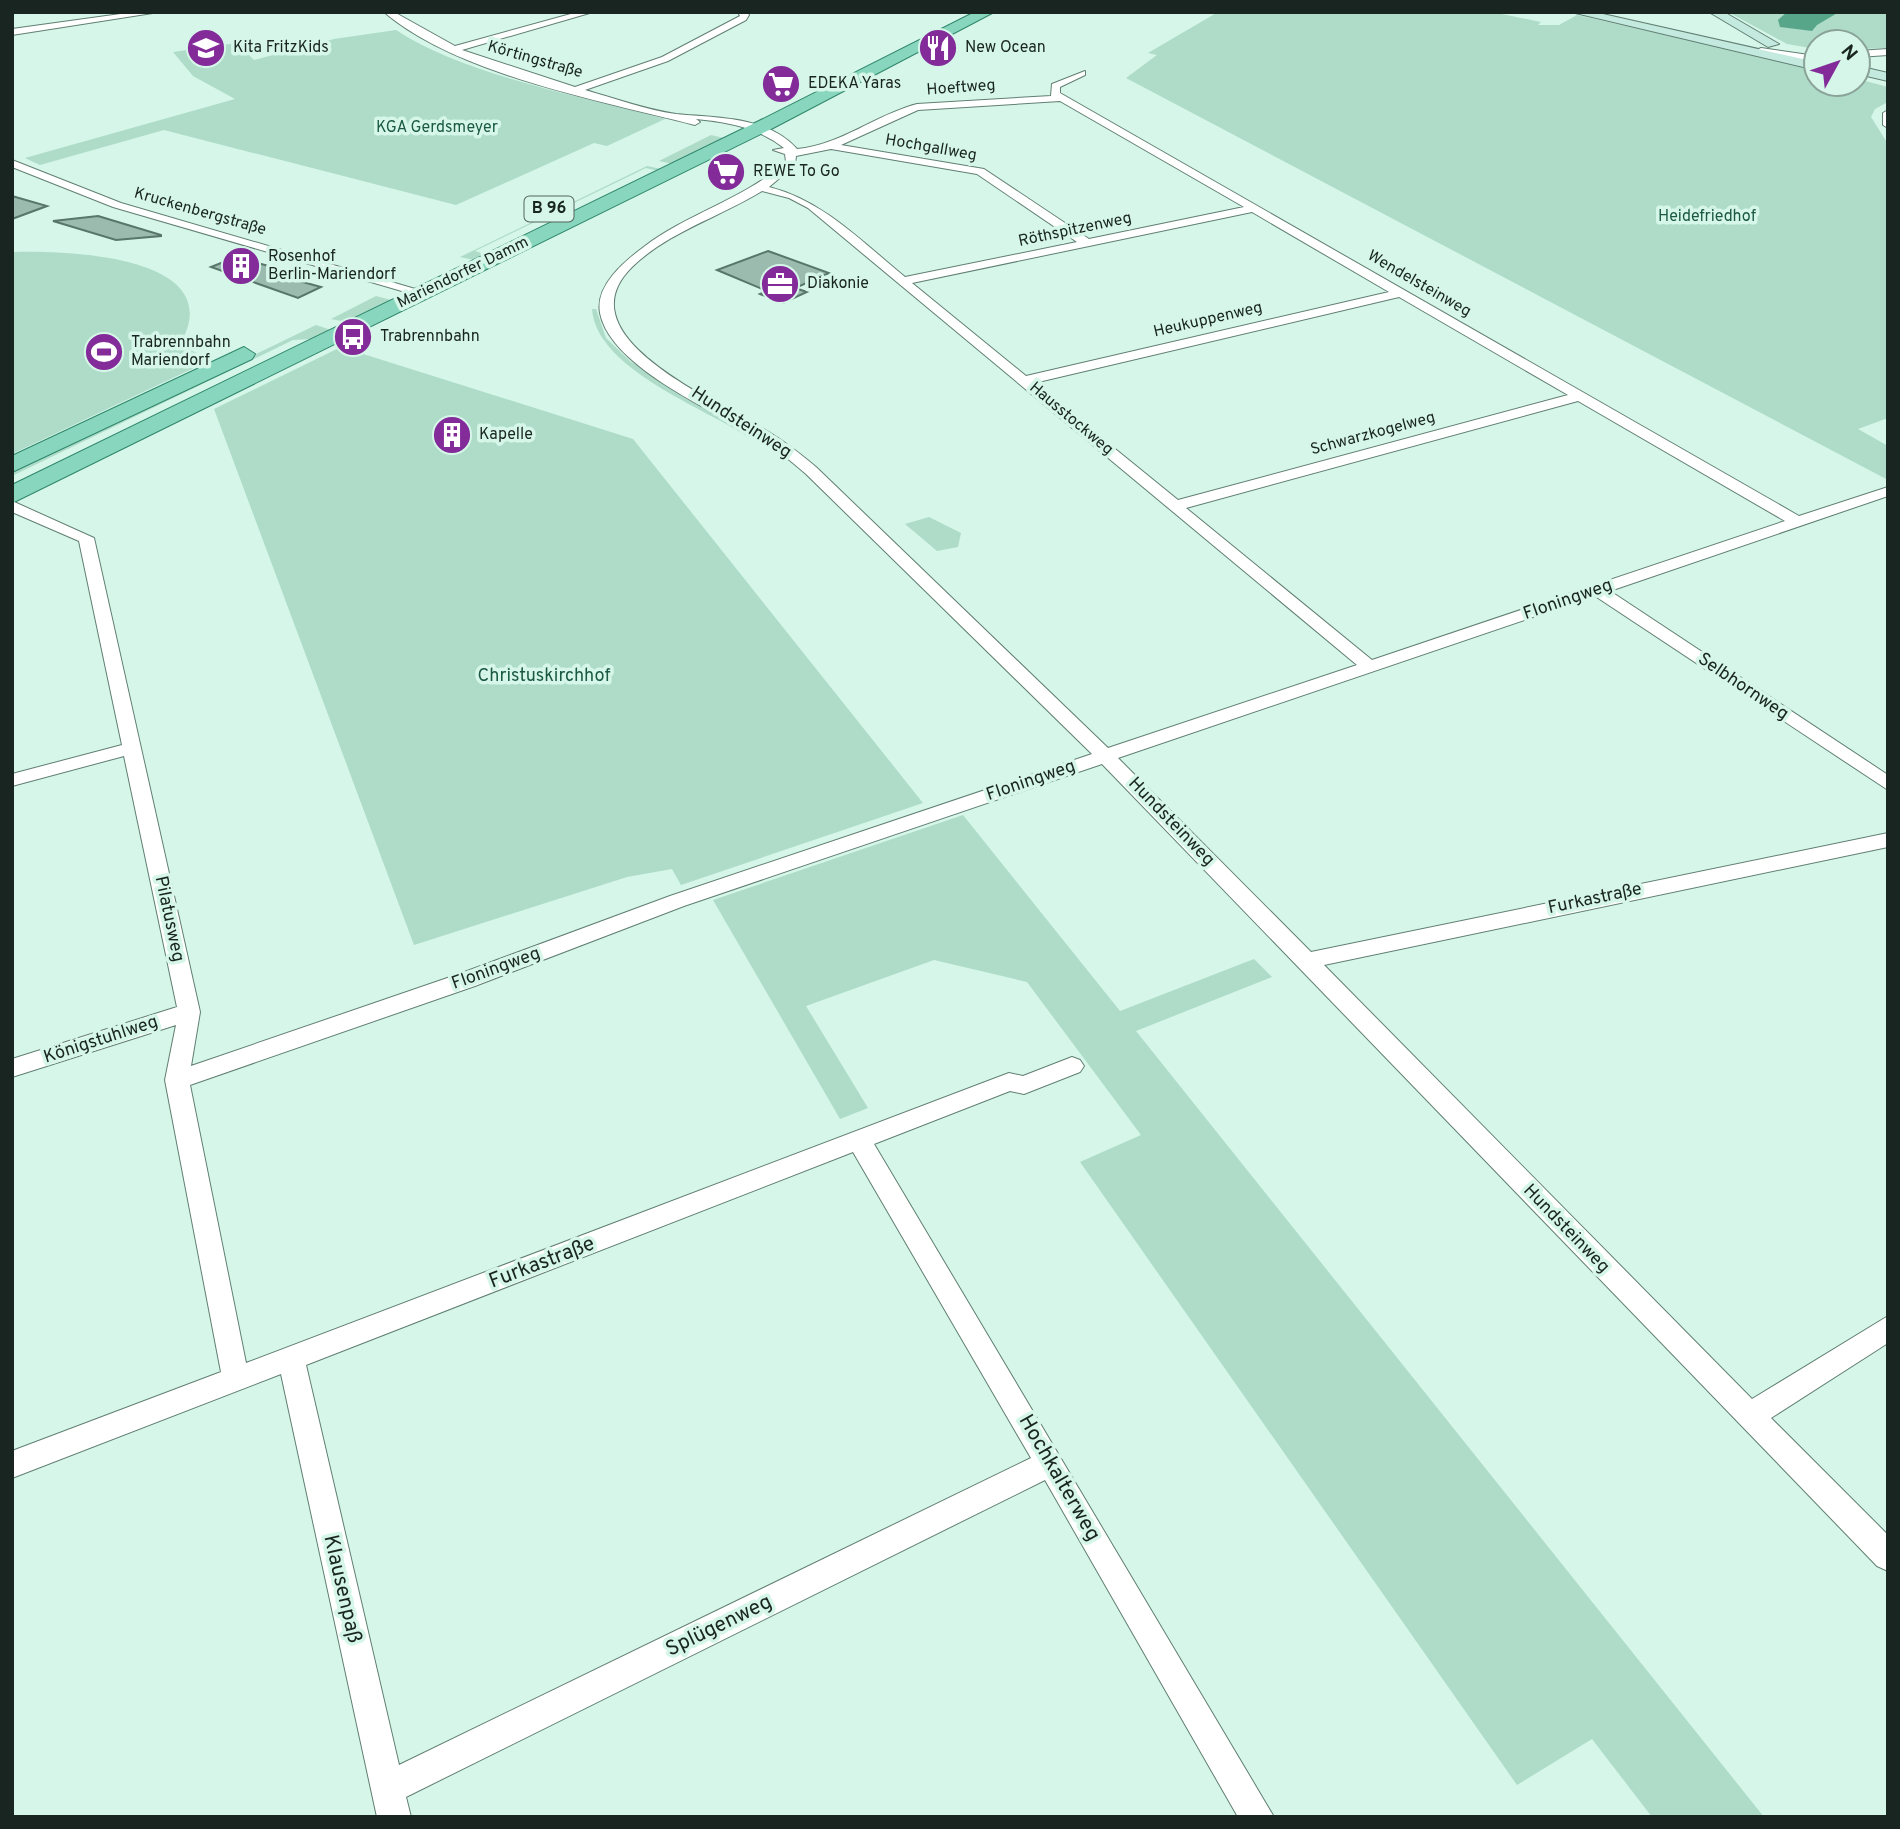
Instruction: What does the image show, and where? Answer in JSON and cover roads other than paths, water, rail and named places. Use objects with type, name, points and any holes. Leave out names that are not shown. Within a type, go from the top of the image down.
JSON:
[{"type":"main road","points":[[811,83],[961,12]]},
{"type":"main road","name":"Mariendorfer Damm","points":[[12,495],[751,132],[987,12]]},
{"type":"main road","points":[[1577,12],[1727,44],[1762,46],[1802,56]]},
{"type":"main road","points":[[1715,12],[1762,46],[1802,61]]},
{"type":"main road","points":[[614,178],[756,109]]},
{"type":"main road","name":"Mariendorfer Damm","points":[[363,298],[417,272]]},
{"type":"main road","points":[[12,466],[260,347]]},
{"type":"street","points":[[12,32],[155,12]]},
{"type":"street","name":"Körtingstraße","points":[[388,12],[424,37],[492,65],[723,125]]},
{"type":"street","points":[[451,50],[589,12]]},
{"type":"street","points":[[579,89],[682,51],[743,18],[745,15],[742,12]]},
{"type":"street","points":[[1059,98],[1054,91],[1055,86],[1082,73]]},
{"type":"street","name":"Hoeftweg","points":[[789,152],[834,147],[911,108],[1059,98]]},
{"type":"street","name":"Wendelsteinweg","points":[[1059,98],[1799,522]]},
{"type":"street","points":[[1888,113],[1885,119],[1888,125]]},
{"type":"street","points":[[723,125],[787,144],[789,152]]},
{"type":"street","name":"Hochgallweg","points":[[834,147],[979,171],[1087,243]]},
{"type":"street","name":"Hundsteinweg","points":[[789,152],[792,158],[788,169],[762,188],[677,232],[627,266],[610,288],[606,310],[611,330],[628,350],[653,369],[771,439],[846,502],[1106,755],[1304,961],[1888,1556]]},
{"type":"street","name":"Kruckenbergstraße","points":[[16,168],[117,205],[423,293]]},
{"type":"street","name":"Hausstockweg","points":[[762,188],[808,203],[1370,667]]},
{"type":"street","name":"Röthspitzenweg","points":[[903,281],[1252,209]]},
{"type":"street","name":"Heukuppenweg","points":[[1024,381],[1399,293]]},
{"type":"street","name":"Schwarzkogelweg","points":[[1175,506],[1579,396]]},
{"type":"street","name":"Floningweg","points":[[177,1080],[467,980],[677,901],[1888,491]]},
{"type":"street","name":"Pilatusweg","points":[[12,506],[86,538],[189,1012],[177,1080],[236,1381]]},
{"type":"street","name":"Selbhornweg","points":[[1597,590],[1888,784]]},
{"type":"street","points":[[12,779],[132,748]]},
{"type":"street","name":"Furkastraße","points":[[1304,961],[1888,840]]},
{"type":"street","name":"Königstuhlweg","points":[[12,1068],[189,1012]]},
{"type":"street","name":"Furkastraße","points":[[12,1465],[1009,1082],[1024,1084],[1072,1066]]},
{"type":"street","name":"Hochkalterweg","points":[[858,1141],[878,1169],[1257,1817]]},
{"type":"street","points":[[1749,1416],[1888,1328]]},
{"type":"street","name":"Klausenpaß","points":[[290,1360],[391,1802]]},
{"type":"street","name":"Splügenweg","points":[[391,1802],[1050,1463]]},
{"type":"place","name":"Kita FritzKids","points":[[206,48]]},
{"type":"place","name":"New Ocean","points":[[938,48]]},
{"type":"place","name":"EDEKA Yaras","points":[[781,84]]},
{"type":"place","name":"REWE To Go","points":[[726,172]]},
{"type":"place","name":"Rosenhof Berlin-Mariendorf","points":[[241,266]]},
{"type":"place","name":"Diakonie","points":[[780,284]]},
{"type":"place","name":"Trabrennbahn","points":[[353,337]]},
{"type":"place","name":"Trabrennbahn Mariendorf","points":[[104,352]]},
{"type":"place","name":"Kapelle","points":[[452,435]]},
{"type":"park label","name":"KGA Gerdsmeyer","points":[[437,128]]},
{"type":"park label","name":"Heidefriedhof","points":[[1707,217]]},
{"type":"park label","name":"Christuskirchhof","points":[[544,676]]}]
